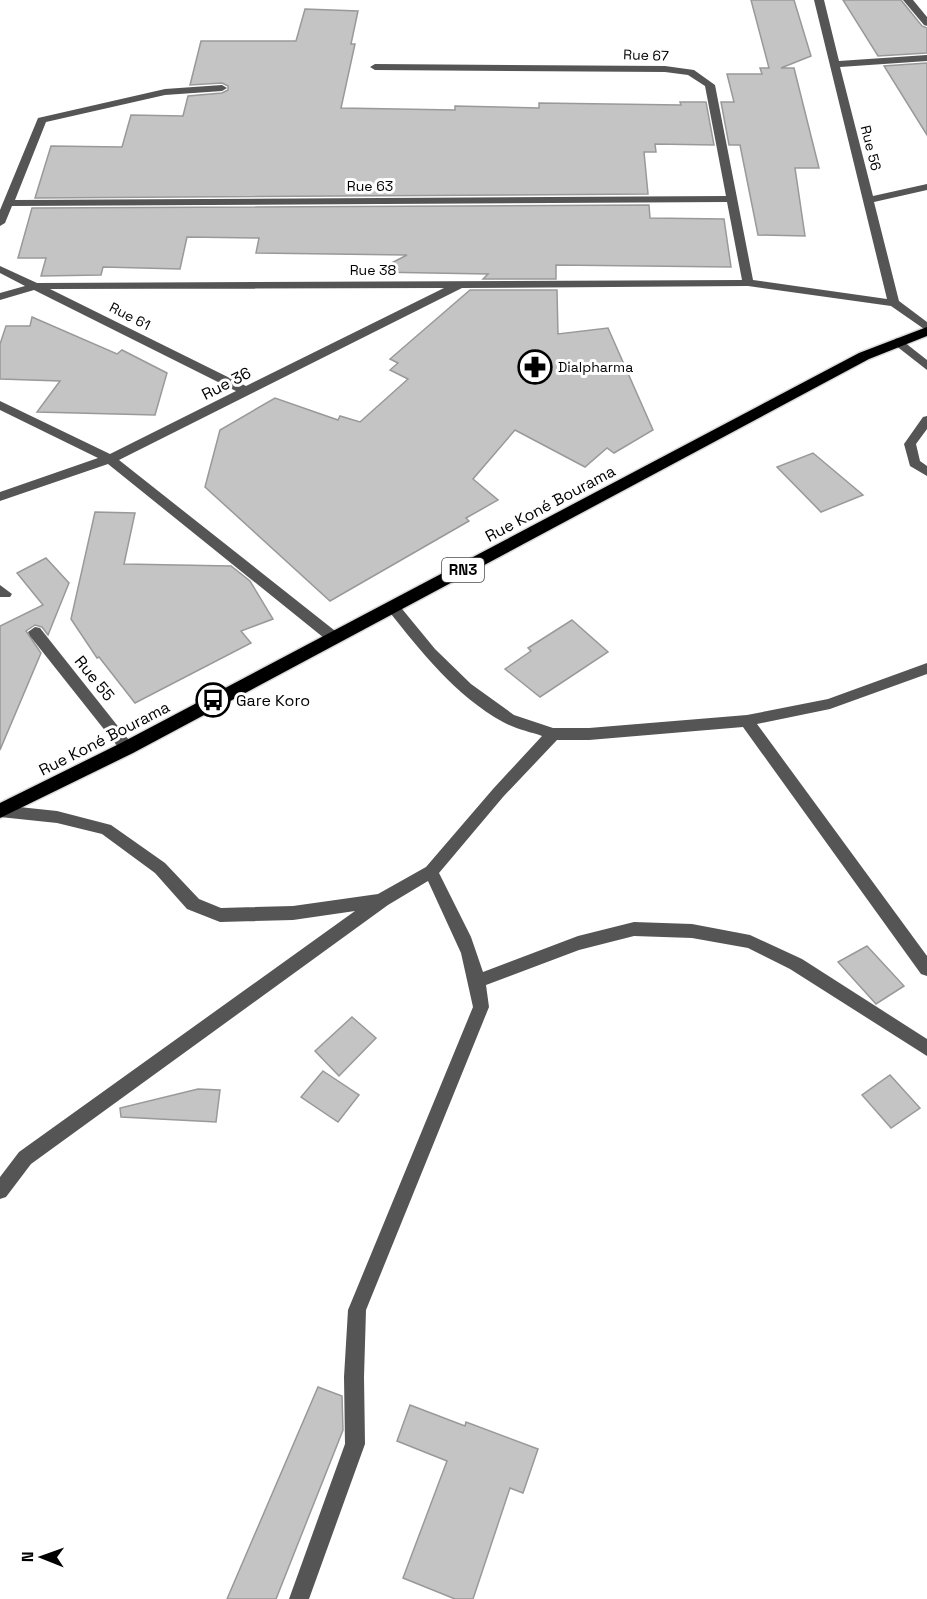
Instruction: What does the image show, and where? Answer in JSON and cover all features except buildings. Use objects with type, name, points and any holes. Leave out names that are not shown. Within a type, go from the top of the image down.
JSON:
[{"type":"highway","name":"Rue Koné Bourama","points":[[0,811],[127,748],[864,356],[927,329]]},
{"type":"street","name":"Rue 56","points":[[819,0],[894,303]]},
{"type":"street","points":[[908,0],[927,23]]},
{"type":"street","points":[[835,64],[927,58]]},
{"type":"street","name":"Rue 67","points":[[375,67],[638,68],[691,72],[710,85],[748,283]]},
{"type":"street","points":[[0,223],[42,120],[165,92],[222,88]]},
{"type":"street","points":[[869,200],[927,188]]},
{"type":"street","name":"Rue 63","points":[[8,203],[732,200]]},
{"type":"street","name":"Rue 61","points":[[0,269],[246,391]]},
{"type":"street","name":"Rue 38","points":[[0,297],[37,286],[748,283],[894,303]]},
{"type":"street","name":"Rue 36","points":[[0,497],[110,459],[460,284]]},
{"type":"street","points":[[894,303],[927,329]]},
{"type":"street","points":[[899,342],[927,366]]},
{"type":"street","points":[[0,405],[110,459],[334,638]]},
{"type":"street","points":[[927,420],[910,444],[914,463],[927,472]]},
{"type":"street","points":[[393,607],[430,653],[466,688],[509,718],[553,734],[589,734],[747,721],[830,704],[927,669]]},
{"type":"street","name":"Rue 55","points":[[34,632],[127,748]]},
{"type":"street","points":[[747,721],[927,969]]},
{"type":"street","points":[[0,1191],[25,1158],[382,900],[431,872],[498,793],[553,734]]},
{"type":"street","points":[[0,811],[57,817],[106,829],[160,868],[193,904],[220,915],[293,913],[382,900]]},
{"type":"street","points":[[298,1599],[355,1444],[354,1377],[357,1310],[481,1007],[478,981],[468,943],[431,872]]},
{"type":"street","points":[[478,981],[578,943],[634,929],[692,931],[750,942],[796,964],[927,1048]]},
{"type":"place","name":"Dialpharma","points":[[535,367]]},
{"type":"place","name":"Gare Koro","points":[[213,700]]}]
